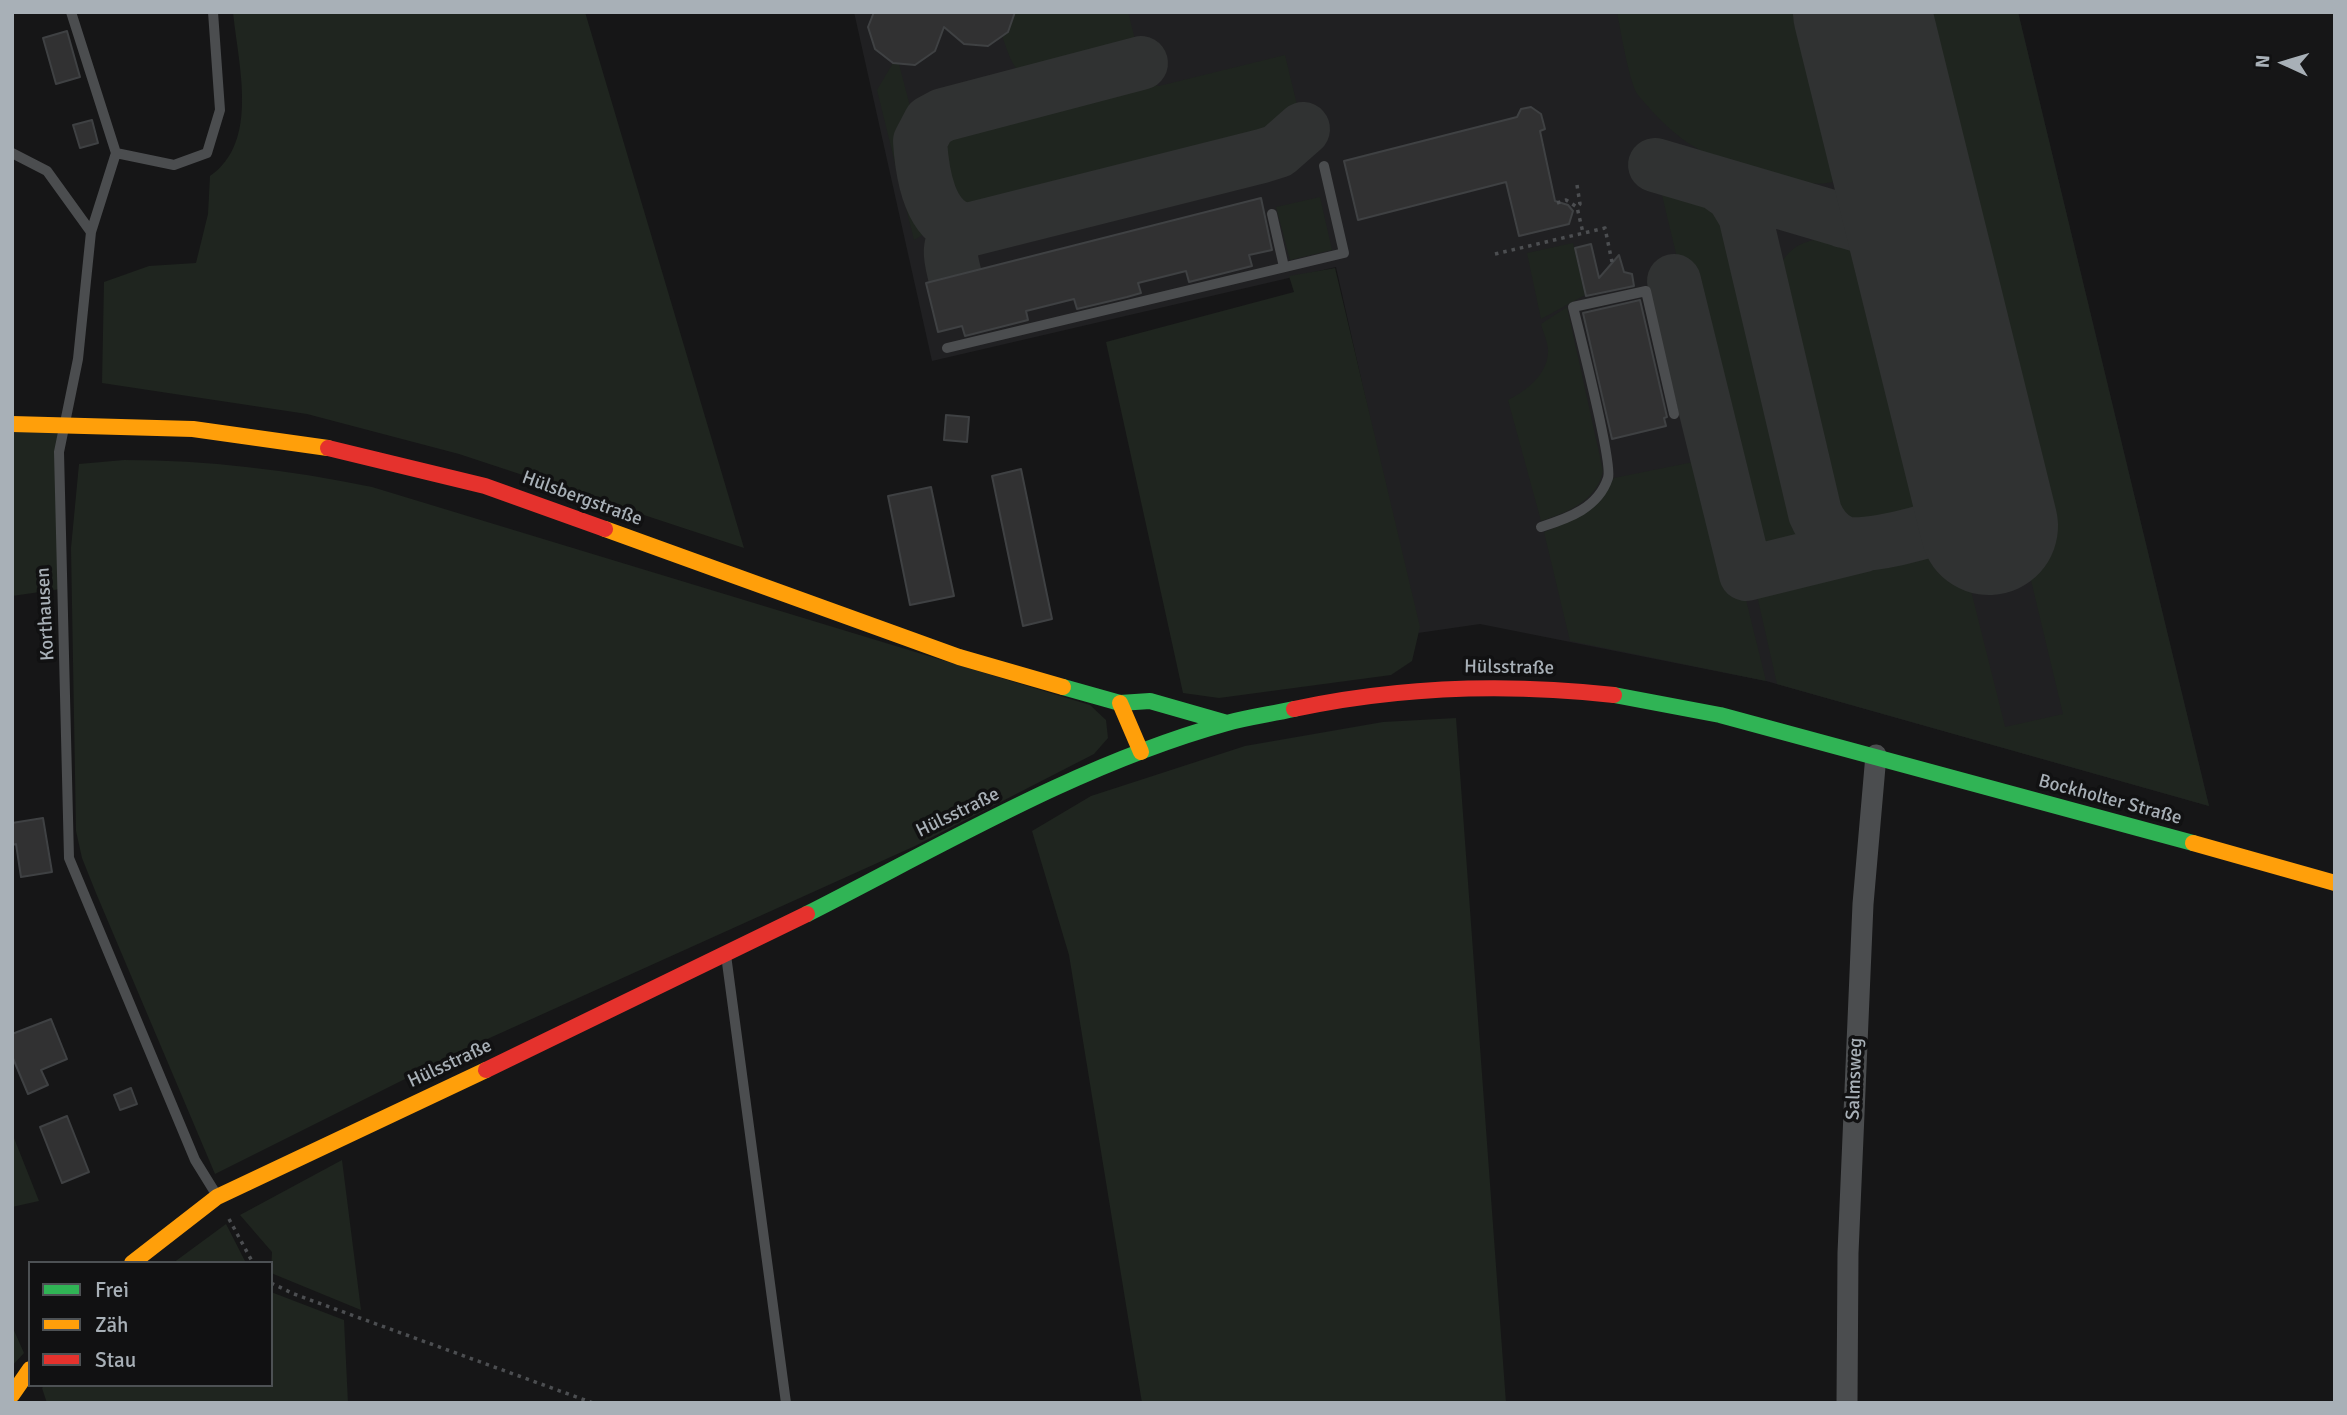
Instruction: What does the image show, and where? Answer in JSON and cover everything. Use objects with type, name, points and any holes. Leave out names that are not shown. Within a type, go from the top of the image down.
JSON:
[{"type":"street","name":"Hülsbergstraße","points":[[12,424],[67,423],[208,429],[276,437],[414,466],[485,486],[959,657],[1120,703],[1150,701],[1227,723]]},
{"type":"street","name":"Hülsstraße","points":[[135,1261],[218,1197],[663,986],[1068,782],[1141,752],[1227,723],[1360,695],[1449,688],[1541,687],[1628,697],[1720,715],[1875,755]]},
{"type":"street","points":[[1120,703],[1141,752]]},
{"type":"street","name":"Bockholter Straße","points":[[1875,755],[2335,883]]},
{"type":"street","name":"Salmsweg","points":[[1847,1403],[1848,1253],[1863,904],[1875,755]]},
{"type":"street","points":[[12,1395],[28,1372]]},
{"type":"lane","points":[[71,12],[116,153],[174,165],[207,153],[220,110],[213,12]]},
{"type":"lane","points":[[12,153],[47,171],[90,232]]},
{"type":"lane","name":"Korthausen","points":[[116,153],[90,232],[78,359],[59,452],[69,858],[194,1160],[218,1197]]},
{"type":"lane","points":[[947,348],[1344,253],[1324,166]]},
{"type":"lane","points":[[1272,215],[1284,267]]},
{"type":"lane","points":[[1541,527],[1585,509],[1598,495],[1610,470],[1573,307],[1646,292],[1674,414]]},
{"type":"lane","points":[[726,952],[730,965],[761,1232],[786,1403]]},
{"type":"path","points":[[1577,184],[1580,204],[1577,207],[1583,233]]},
{"type":"path","points":[[1557,203],[1566,200],[1577,207]]},
{"type":"path","points":[[1495,254],[1605,228],[1612,262]]},
{"type":"path","points":[[218,1197],[252,1261]]},
{"type":"path","points":[[273,1284],[593,1403]]},
{"type":"shaded area","points":[[233,12],[585,12],[744,548],[459,454],[307,414],[102,383],[104,282],[149,266],[196,263],[208,214],[210,176],[226,161],[241,123],[241,78]]},
{"type":"shaded area","points":[[854,12],[2018,12],[2209,806],[1766,681],[1480,624],[1418,633],[1336,267],[932,361]]},
{"type":"shaded area","points":[[1015,12],[1128,12],[1138,52],[1034,80],[1016,69],[1002,36],[1008,32]]},
{"type":"shaded area","points":[[1617,12],[1832,12],[1862,136],[1857,157],[1849,172],[1838,180],[1825,183],[1794,180],[1717,157],[1686,141],[1657,116],[1635,90]]},
{"type":"shaded area","points":[[1895,12],[2018,12],[2209,806],[1777,684],[1756,591],[1759,584],[1957,535],[2005,727],[2063,714]]},
{"type":"shaded area","points":[[1285,55],[1298,109],[1267,136],[969,211],[951,203],[941,186],[932,145],[941,130],[949,126],[1144,75],[1149,83],[1159,86]]},
{"type":"shaded area","points":[[893,63],[899,64],[914,122],[907,133],[906,146],[927,222],[924,234],[914,240],[877,90]]},
{"type":"shaded area","points":[[1661,191],[1716,208],[1734,225],[1809,535],[1801,549],[1760,559],[1748,554]]},
{"type":"shaded area","points":[[1320,197],[1332,250],[1290,260],[1276,207]]},
{"type":"shaded area","points":[[1821,239],[1871,252],[1887,263],[1893,271],[1942,468],[1939,492],[1930,508],[1904,522],[1880,528],[1859,528],[1842,521],[1822,495],[1775,296],[1777,274],[1785,257],[1800,245]]},
{"type":"shaded area","points":[[1573,243],[1585,295],[1541,319],[1527,253]]},
{"type":"shaded area","points":[[1335,268],[1420,627],[1412,661],[1391,675],[1219,698],[1183,693],[1106,342],[1294,292],[1289,276]]},
{"type":"shaded area","points":[[1567,307],[1603,471],[1600,481],[1587,498],[1570,510],[1541,521],[1508,400],[1522,392],[1540,375],[1548,353],[1541,324]]},
{"type":"shaded area","points":[[67,423],[59,452],[61,589],[12,596],[12,424]]},
{"type":"shaded area","points":[[1708,459],[1714,470],[1766,681],[1570,641],[1544,532],[1566,523],[1593,506],[1614,478]]},
{"type":"shaded area","points":[[124,460],[248,467],[372,487],[1090,705],[1106,720],[1108,738],[1094,754],[915,846],[463,1050],[215,1174],[96,893],[82,858],[76,831],[71,548],[79,464]]},
{"type":"shaded area","points":[[1456,718],[1506,1403],[1142,1403],[1069,955],[1032,831],[1091,796],[1245,746],[1383,722]]},
{"type":"shaded area","points":[[12,1133],[39,1201],[12,1207]]},
{"type":"shaded area","points":[[342,1160],[361,1310],[273,1274],[272,1252],[240,1215]]},
{"type":"shaded area","points":[[226,1224],[245,1261],[176,1261]]},
{"type":"shaded area","points":[[273,1293],[344,1320],[348,1403],[47,1403],[42,1388],[273,1387]]},
{"type":"shaded area","points":[[12,1326],[24,1353],[12,1366]]},
{"type":"building","points":[[874,12],[1015,12],[1008,32],[988,46],[964,44],[944,27],[935,51],[915,65],[893,63],[875,49],[868,27]]},
{"type":"building","points":[[67,31],[80,77],[56,84],[43,38]]},
{"type":"building","points":[[1531,107],[1541,114],[1545,129],[1540,131],[1555,201],[1568,205],[1573,211],[1569,224],[1519,236],[1506,182],[1358,220],[1344,161],[1517,117],[1521,109]]},
{"type":"building","points":[[92,120],[98,143],[80,148],[73,125]]},
{"type":"building","points":[[1261,198],[1272,250],[1249,255],[1252,266],[1189,282],[1186,271],[1138,283],[1141,293],[1077,309],[1074,299],[1026,311],[1028,320],[965,336],[962,326],[938,332],[926,283]]},
{"type":"building","points":[[1591,244],[1599,278],[1619,255],[1624,272],[1632,274],[1634,286],[1586,296],[1575,248]]},
{"type":"building","points":[[1640,300],[1667,417],[1664,418],[1666,426],[1612,439],[1583,313]]},
{"type":"building","points":[[946,415],[969,417],[967,442],[944,440]]},
{"type":"building","points":[[1021,469],[1052,619],[1023,626],[992,476]]},
{"type":"building","points":[[931,487],[954,596],[910,605],[888,496]]},
{"type":"building","points":[[43,818],[52,872],[21,877],[16,844],[12,845],[12,823]]},
{"type":"building","points":[[51,1019],[67,1059],[41,1070],[48,1085],[28,1094],[12,1056],[12,1034]]},
{"type":"building","points":[[131,1088],[137,1104],[120,1110],[114,1095]]},
{"type":"building","points":[[67,1116],[89,1172],[62,1183],[40,1127]]},
{"type":"taxiway","points":[[966,230],[953,226],[943,218],[930,195],[920,141],[930,122],[943,115],[1141,63]]},
{"type":"taxiway","points":[[955,276],[951,247],[960,232],[1262,156],[1278,151],[1303,129]]},
{"type":"taxiway","points":[[1843,221],[1872,215],[1889,200],[1896,178],[1896,149]]},
{"type":"taxiway","points":[[1655,165],[1896,236],[1913,248],[1925,269]]},
{"type":"taxiway","points":[[1716,183],[1733,195],[1745,215],[1815,513],[1826,531],[1844,543],[1866,544],[1914,535],[1950,522],[1963,511],[1972,497],[1974,481],[1971,454]]},
{"type":"taxiway","points":[[1674,281],[1746,574],[1864,545]]},
{"type":"runway","points":[[1862,12],[1989,526]]},
{"type":"traffic: fast","points":[[1063,687],[1120,703],[1150,701],[1227,723]]},
{"type":"traffic: fast","points":[[1614,695],[1720,715],[2193,843]]},
{"type":"traffic: fast","points":[[807,914],[1012,808],[1118,760],[1227,723],[1294,709]]},
{"type":"traffic: slow","points":[[12,424],[193,429],[328,448]]},
{"type":"traffic: slow","points":[[605,529],[959,657],[1063,687]]},
{"type":"traffic: slow","points":[[1120,703],[1141,752]]},
{"type":"traffic: slow","points":[[2193,843],[2335,883]]},
{"type":"traffic: slow","points":[[135,1261],[217,1197],[486,1070]]},
{"type":"traffic: slow","points":[[12,1395],[28,1372]]},
{"type":"traffic: jam","points":[[328,448],[485,486],[605,529]]},
{"type":"traffic: jam","points":[[1294,709],[1374,695],[1454,689],[1533,689],[1614,695]]},
{"type":"traffic: jam","points":[[486,1070],[807,914]]}]
